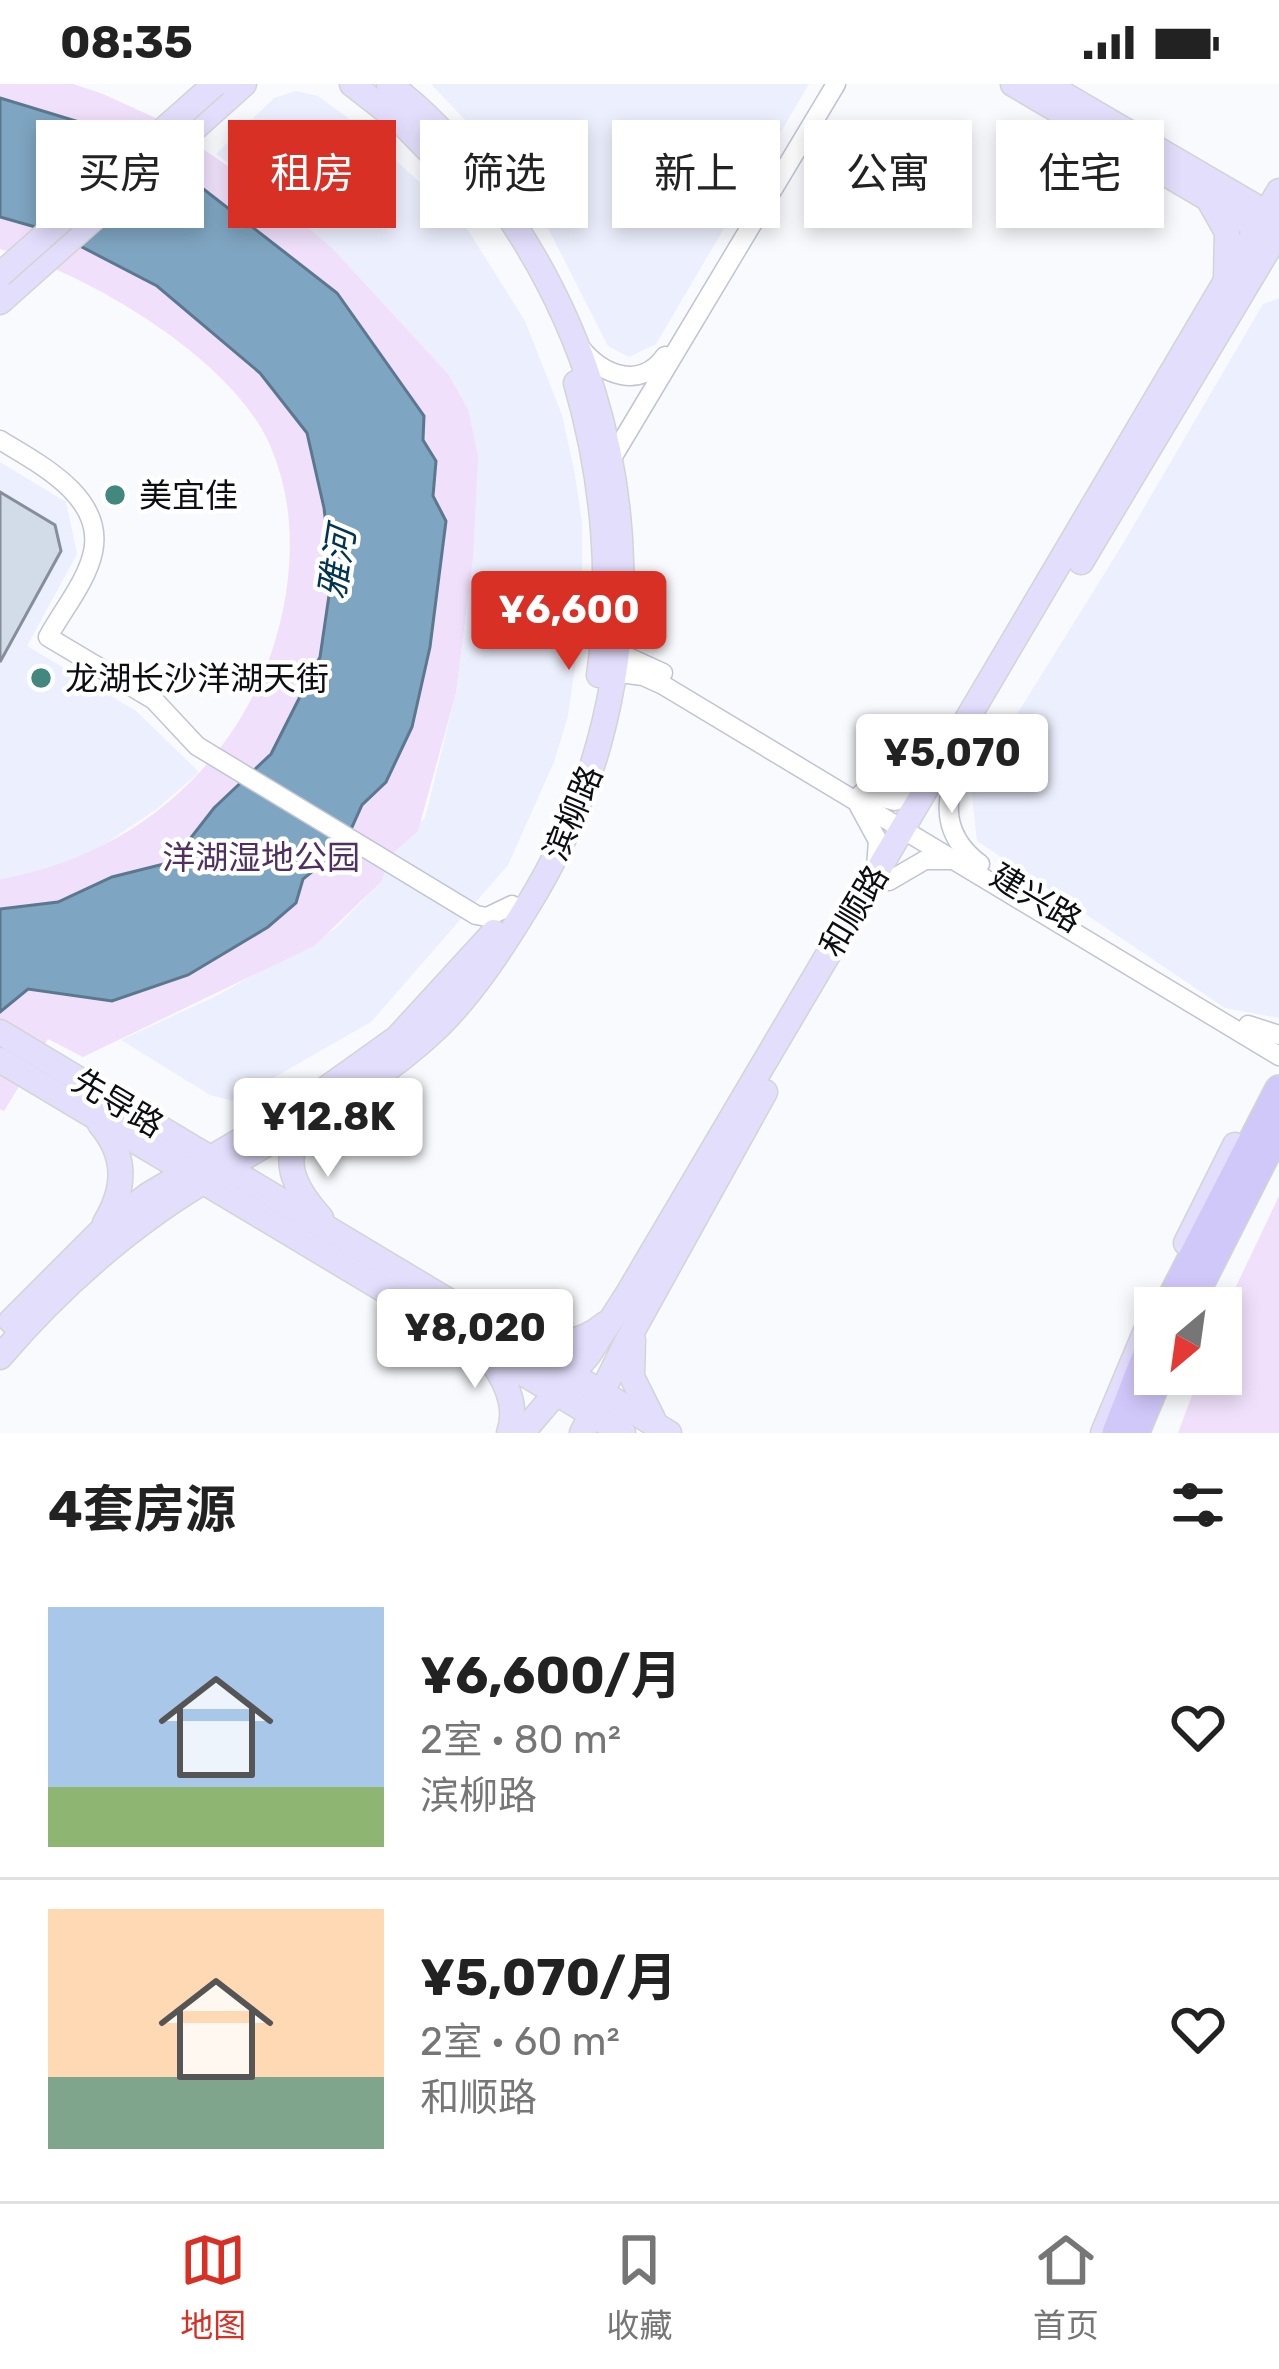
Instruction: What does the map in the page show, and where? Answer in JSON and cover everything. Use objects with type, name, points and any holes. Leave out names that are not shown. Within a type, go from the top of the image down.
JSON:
[{"type":"highway","points":[[1176,1287],[1276,1082]]},
{"type":"highway","points":[[1201,1287],[1279,1129]]},
{"type":"highway","points":[[1116,1433],[1134,1387]]},
{"type":"highway","points":[[1138,1433],[1153,1395]]},
{"type":"main road","points":[[0,275],[215,84]]},
{"type":"main road","points":[[0,302],[244,84]]},
{"type":"main road","name":"滨柳路","points":[[0,1334],[94,1238],[207,1170],[344,1102],[419,1045],[489,967],[547,875],[572,825],[606,721],[606,581],[596,470],[578,388],[557,331],[488,211],[402,123],[352,84]]},
{"type":"main road","name":"滨柳路","points":[[0,1358],[70,1286],[251,1132],[314,1098],[397,1038],[478,927],[512,905],[566,800],[584,750],[622,623],[623,569],[612,458],[579,347],[535,256],[503,207],[434,122],[389,84]]},
{"type":"main road","points":[[1013,84],[1274,223]]},
{"type":"main road","points":[[1046,84],[1206,187],[1227,232],[1231,293],[1279,271]]},
{"type":"main road","points":[[1206,187],[1252,190],[1279,177]]},
{"type":"main road","name":"和顺路","points":[[592,1413],[626,1320],[882,879],[1274,223]]},
{"type":"main road","name":"先导路","points":[[0,1032],[90,1114],[340,1236],[482,1335]]},
{"type":"main road","name":"先导路","points":[[0,1060],[31,1065],[152,1123],[253,1212],[564,1384],[592,1413],[622,1433]]},
{"type":"main road","points":[[1165,1287],[1204,1203],[1276,1082]]},
{"type":"main road","points":[[90,1114],[114,1146],[123,1180],[117,1202],[94,1238]]},
{"type":"main road","points":[[312,1120],[293,1142],[290,1169],[306,1201],[340,1236]]},
{"type":"main road","points":[[152,1123],[206,1142],[251,1132]]},
{"type":"main road","points":[[1202,1287],[1279,1138]]},
{"type":"main road","points":[[162,1209],[204,1197],[253,1212]]},
{"type":"main road","points":[[482,1335],[568,1343],[626,1320],[632,1377],[646,1411],[666,1431]]},
{"type":"main road","name":"和顺路","points":[[522,1433],[626,1320]]},
{"type":"main road","points":[[482,1335],[506,1385],[514,1420],[508,1433]]},
{"type":"main road","points":[[1103,1433],[1134,1359]]},
{"type":"main road","name":"先导路","points":[[592,1413],[666,1431]]},
{"type":"street","points":[[579,347],[607,372],[635,377],[655,369],[832,84]]},
{"type":"street","points":[[612,458],[832,84]]},
{"type":"street","points":[[0,444],[62,478],[92,530],[94,549],[48,637],[148,696],[168,724],[196,746],[478,927]]},
{"type":"street","points":[[622,623],[628,644],[656,675]]},
{"type":"street","points":[[609,663],[656,675]]},
{"type":"street","points":[[606,721],[622,692],[656,675]]},
{"type":"street","name":"建兴路","points":[[656,675],[913,830],[980,864],[1253,1034],[1279,1039]]},
{"type":"street","points":[[854,794],[884,801],[907,799],[947,776],[950,823],[958,843],[980,864]]},
{"type":"street","points":[[854,794],[875,830],[882,879],[925,860],[956,862]]},
{"type":"street","points":[[913,830],[956,862],[1253,1034],[1279,1056]]},
{"type":"street","points":[[1253,1034],[1276,1082]]},
{"type":"shaded area","points":[[431,84],[809,84],[780,133],[780,120],[612,120],[612,228],[724,228],[656,344],[629,357],[608,346],[547,228],[588,228],[588,120],[465,120]]},
{"type":"shaded area","points":[[296,91],[318,96],[350,120],[251,120],[274,98]]},
{"type":"shaded area","points":[[228,142],[228,163],[216,154]]},
{"type":"shaded area","points":[[396,161],[420,182],[420,228],[467,228],[525,321],[562,415],[582,523],[582,616],[568,716],[554,762],[508,865],[371,1022],[233,1101],[210,1095],[121,1040],[218,995],[335,929],[381,882],[392,854],[425,818],[456,693],[473,559],[468,409],[449,375],[309,228],[396,228]]},
{"type":"shaded area","points":[[1279,298],[1279,1018],[1225,1008],[977,841],[971,788],[1121,547],[1263,304]]},
{"type":"shaded area","name":"龙湖长沙洋湖天街","points":[[0,462],[66,502],[77,554],[27,646],[136,711],[199,772],[158,808],[96,850],[43,871],[0,879]]},
{"type":"green space","name":"洋湖湿地公园","points":[[0,84],[73,84],[103,94],[160,120],[36,120],[36,228],[204,228],[204,150],[228,166],[228,228],[309,228],[334,250],[449,375],[468,409],[478,456],[473,559],[456,693],[418,831],[392,854],[381,882],[314,946],[83,1057],[48,1039],[4,1111],[0,1109],[0,879],[56,865],[108,843],[154,813],[195,777],[230,734],[257,687],[277,634],[290,543],[285,492],[269,443],[223,380],[153,323],[113,299],[73,277],[0,249]]},
{"type":"green space","points":[[1279,1196],[1279,1433],[1178,1433],[1192,1395],[1242,1395],[1242,1287],[1236,1287]]},
{"type":"water","points":[[0,98],[72,120],[36,120],[36,227],[0,217]]},
{"type":"water","name":"雅河","points":[[204,189],[228,208],[228,228],[254,228],[337,293],[424,416],[423,440],[436,461],[433,496],[446,521],[430,647],[412,727],[386,782],[362,805],[352,827],[324,862],[303,879],[296,903],[268,927],[188,975],[112,1001],[28,989],[0,1012],[0,909],[58,902],[112,877],[172,862],[214,808],[271,754],[320,657],[332,575],[324,508],[307,433],[260,373],[157,286],[39,228],[204,228]]},
{"type":"building","points":[[0,492],[55,525],[61,551],[0,662]]},
{"type":"place","name":"美宜佳","points":[[115,495]]},
{"type":"place","name":"龙湖长沙洋湖天街","points":[[41,678]]}]
